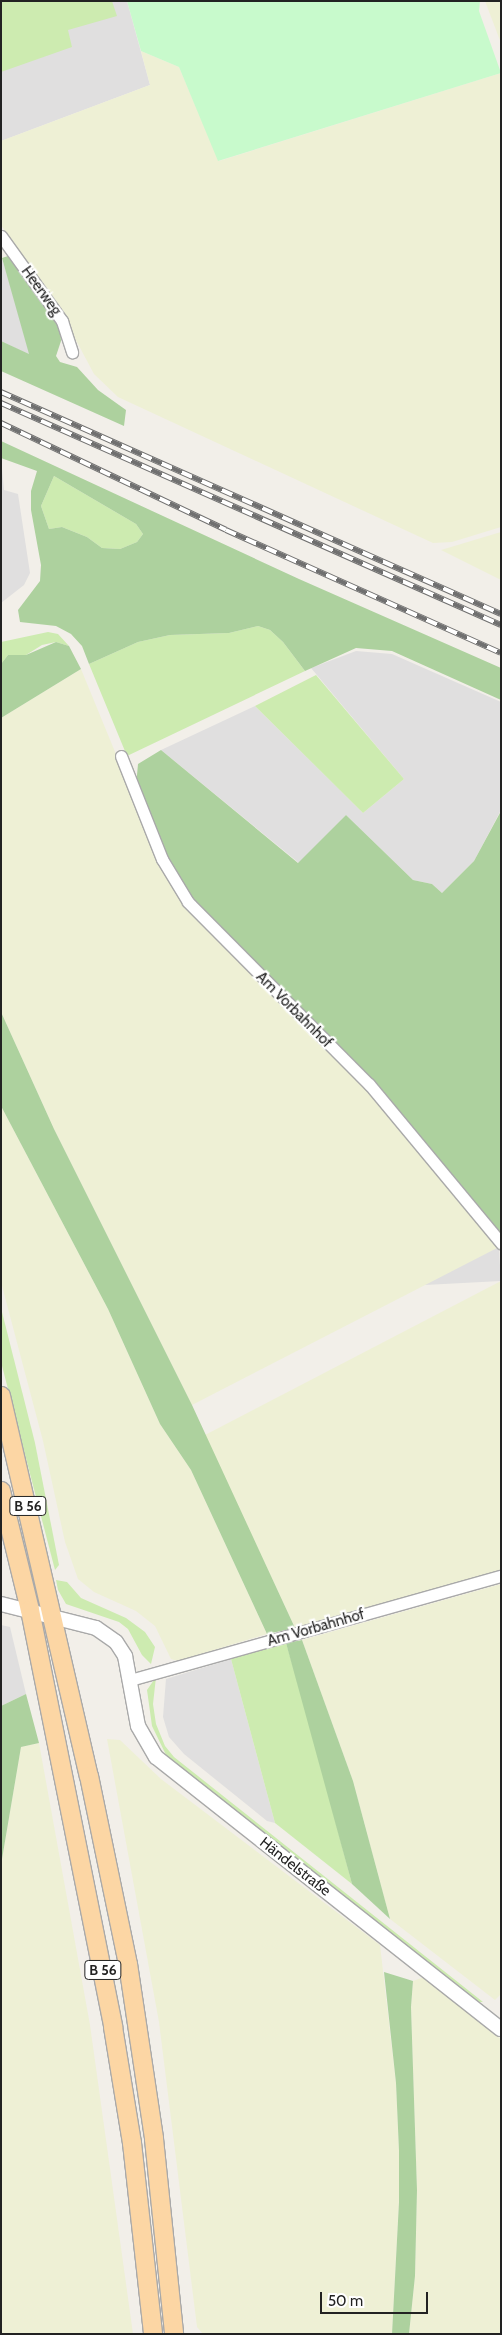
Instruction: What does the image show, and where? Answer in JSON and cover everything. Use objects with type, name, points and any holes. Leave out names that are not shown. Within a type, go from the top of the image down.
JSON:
[{"type":"main road","name":"B 56","points":[[1,1396],[53,1616],[138,2017],[165,2230],[174,2334]]},
{"type":"main road","name":"B 56","points":[[1,1491],[30,1610],[113,2027],[132,2143],[153,2334]]},
{"type":"street","name":"Heerweg","points":[[1,236],[62,321],[72,352]]},
{"type":"street","name":"Am Vorbahnhof","points":[[121,756],[162,858],[188,902],[369,1084],[501,1243]]},
{"type":"street","name":"Am Vorbahnhof","points":[[130,1680],[501,1576]]},
{"type":"street","name":"Händelstraße","points":[[1,1604],[96,1628],[116,1642],[125,1656],[138,1726],[156,1757],[501,2029]]},
{"type":"shaded area","points":[[1,1],[127,1],[150,85],[1,141]]},
{"type":"shaded area","points":[[1,256],[8,277],[30,355],[1,341]]},
{"type":"shaded area","points":[[1,458],[4,490],[18,494],[30,573],[24,585],[1,603]]},
{"type":"shaded area","points":[[356,651],[392,654],[501,702],[501,810],[474,861],[442,893],[432,884],[413,880],[346,815],[299,863],[161,750],[255,706],[363,813],[404,779],[311,668]]},
{"type":"shaded area","points":[[499,1247],[501,1281],[156,1299],[154,1265]]},
{"type":"shaded area","points":[[1,1625],[10,1627],[26,1694],[1,1706]]},
{"type":"shaded area","points":[[231,1659],[275,1823],[267,1821],[184,1754],[169,1737],[163,1717],[166,1679]]},
{"type":"green space","points":[[1,1],[112,1],[117,16],[68,30],[72,47],[1,72]]},
{"type":"green space","points":[[127,1],[480,1],[479,11],[501,73],[218,161],[179,67],[141,51]]},
{"type":"green space","points":[[485,1],[501,1],[501,43]]},
{"type":"green space","points":[[141,51],[179,67],[219,161],[501,73],[501,527],[452,542],[433,543],[118,397],[94,374],[62,314],[1,225],[1,141],[150,85]]},
{"type":"green space","points":[[11,255],[60,322],[61,341],[56,356],[60,362],[77,367],[98,390],[126,410],[124,426],[1,371],[1,341],[29,354],[2,258]]},
{"type":"green space","points":[[1,441],[299,579],[501,668],[501,700],[392,651],[356,648],[305,671],[283,642],[270,630],[258,626],[229,633],[170,635],[138,642],[89,664],[82,646],[71,634],[56,626],[20,622],[18,610],[40,581],[41,565],[31,510],[31,491],[37,471],[1,458]],"holes":[[[54,476],[136,524],[143,534],[137,542],[120,549],[102,548],[87,537],[62,527],[49,529],[41,506]]]},
{"type":"green space","points":[[54,476],[136,524],[143,534],[137,542],[120,549],[102,548],[87,537],[62,527],[49,529],[41,506]]},
{"type":"green space","points":[[501,532],[501,580],[441,550]]},
{"type":"green space","points":[[258,626],[270,630],[283,642],[305,671],[127,756],[89,664],[138,642],[170,635],[229,633]]},
{"type":"green space","points":[[48,632],[58,634],[69,646],[56,642],[42,645],[26,655],[8,655],[1,664],[1,642]]},
{"type":"green space","points":[[56,642],[69,646],[81,669],[1,718],[1,664],[8,655],[26,655]]},
{"type":"green space","points":[[81,669],[159,859],[185,904],[365,1086],[499,1247],[192,1405],[54,1129],[1,1012],[1,718]]},
{"type":"green space","points":[[316,675],[404,779],[363,813],[255,706]]},
{"type":"green space","points":[[161,750],[298,863],[346,815],[413,880],[432,884],[442,893],[474,861],[501,811],[501,1235],[372,1079],[213,926],[190,900],[165,858],[136,786],[138,764]]},
{"type":"green space","points":[[1,1012],[54,1129],[192,1405],[295,1628],[267,1634],[191,1470],[160,1424],[108,1309],[1,1106]]},
{"type":"green space","points":[[1,1106],[108,1309],[160,1424],[191,1470],[267,1634],[178,1661],[171,1659],[155,1626],[136,1611],[94,1592],[78,1579],[65,1542],[43,1441],[1,1282]]},
{"type":"green space","points":[[501,1281],[501,1571],[295,1628],[205,1435]]},
{"type":"green space","points":[[1,1308],[35,1443],[59,1565],[55,1570],[1,1362]]},
{"type":"green space","points":[[56,1580],[67,1582],[81,1598],[126,1618],[145,1632],[155,1647],[151,1664],[142,1655],[128,1629],[119,1622],[66,1604],[58,1590]]},
{"type":"green space","points":[[501,1584],[501,1994],[495,2000],[390,1919],[353,1781],[302,1640]]},
{"type":"green space","points":[[302,1640],[353,1781],[390,1919],[352,1884],[286,1643]]},
{"type":"green space","points":[[286,1643],[308,1717],[352,1884],[275,1823],[231,1659]]},
{"type":"green space","points":[[156,1677],[153,1704],[156,1724],[165,1746],[174,1757],[483,2002],[476,2002],[167,1757],[152,1726],[147,1690]]},
{"type":"green space","points":[[26,1694],[39,1743],[21,1747],[1,1865],[1,1706]]},
{"type":"green space","points":[[107,1739],[120,1740],[161,1779],[380,1945],[396,2083],[399,2151],[399,2202],[392,2334],[203,2334],[197,2327],[159,2022]]},
{"type":"green space","points":[[39,1743],[90,2025],[133,2334],[1,2334],[1,1865],[21,1747]]},
{"type":"green space","points":[[384,1972],[413,1981],[411,2007],[417,2190],[415,2276],[409,2334],[392,2334],[399,2202],[399,2151],[396,2083]]},
{"type":"green space","points":[[424,1977],[501,2039],[501,2334],[409,2334],[415,2276],[417,2190],[411,2007],[413,1981]]},
{"type":"railway","points":[[1,392],[501,614]]},
{"type":"railway","points":[[1,403],[501,625]]},
{"type":"railway","points":[[1,423],[226,530],[501,653]]}]
